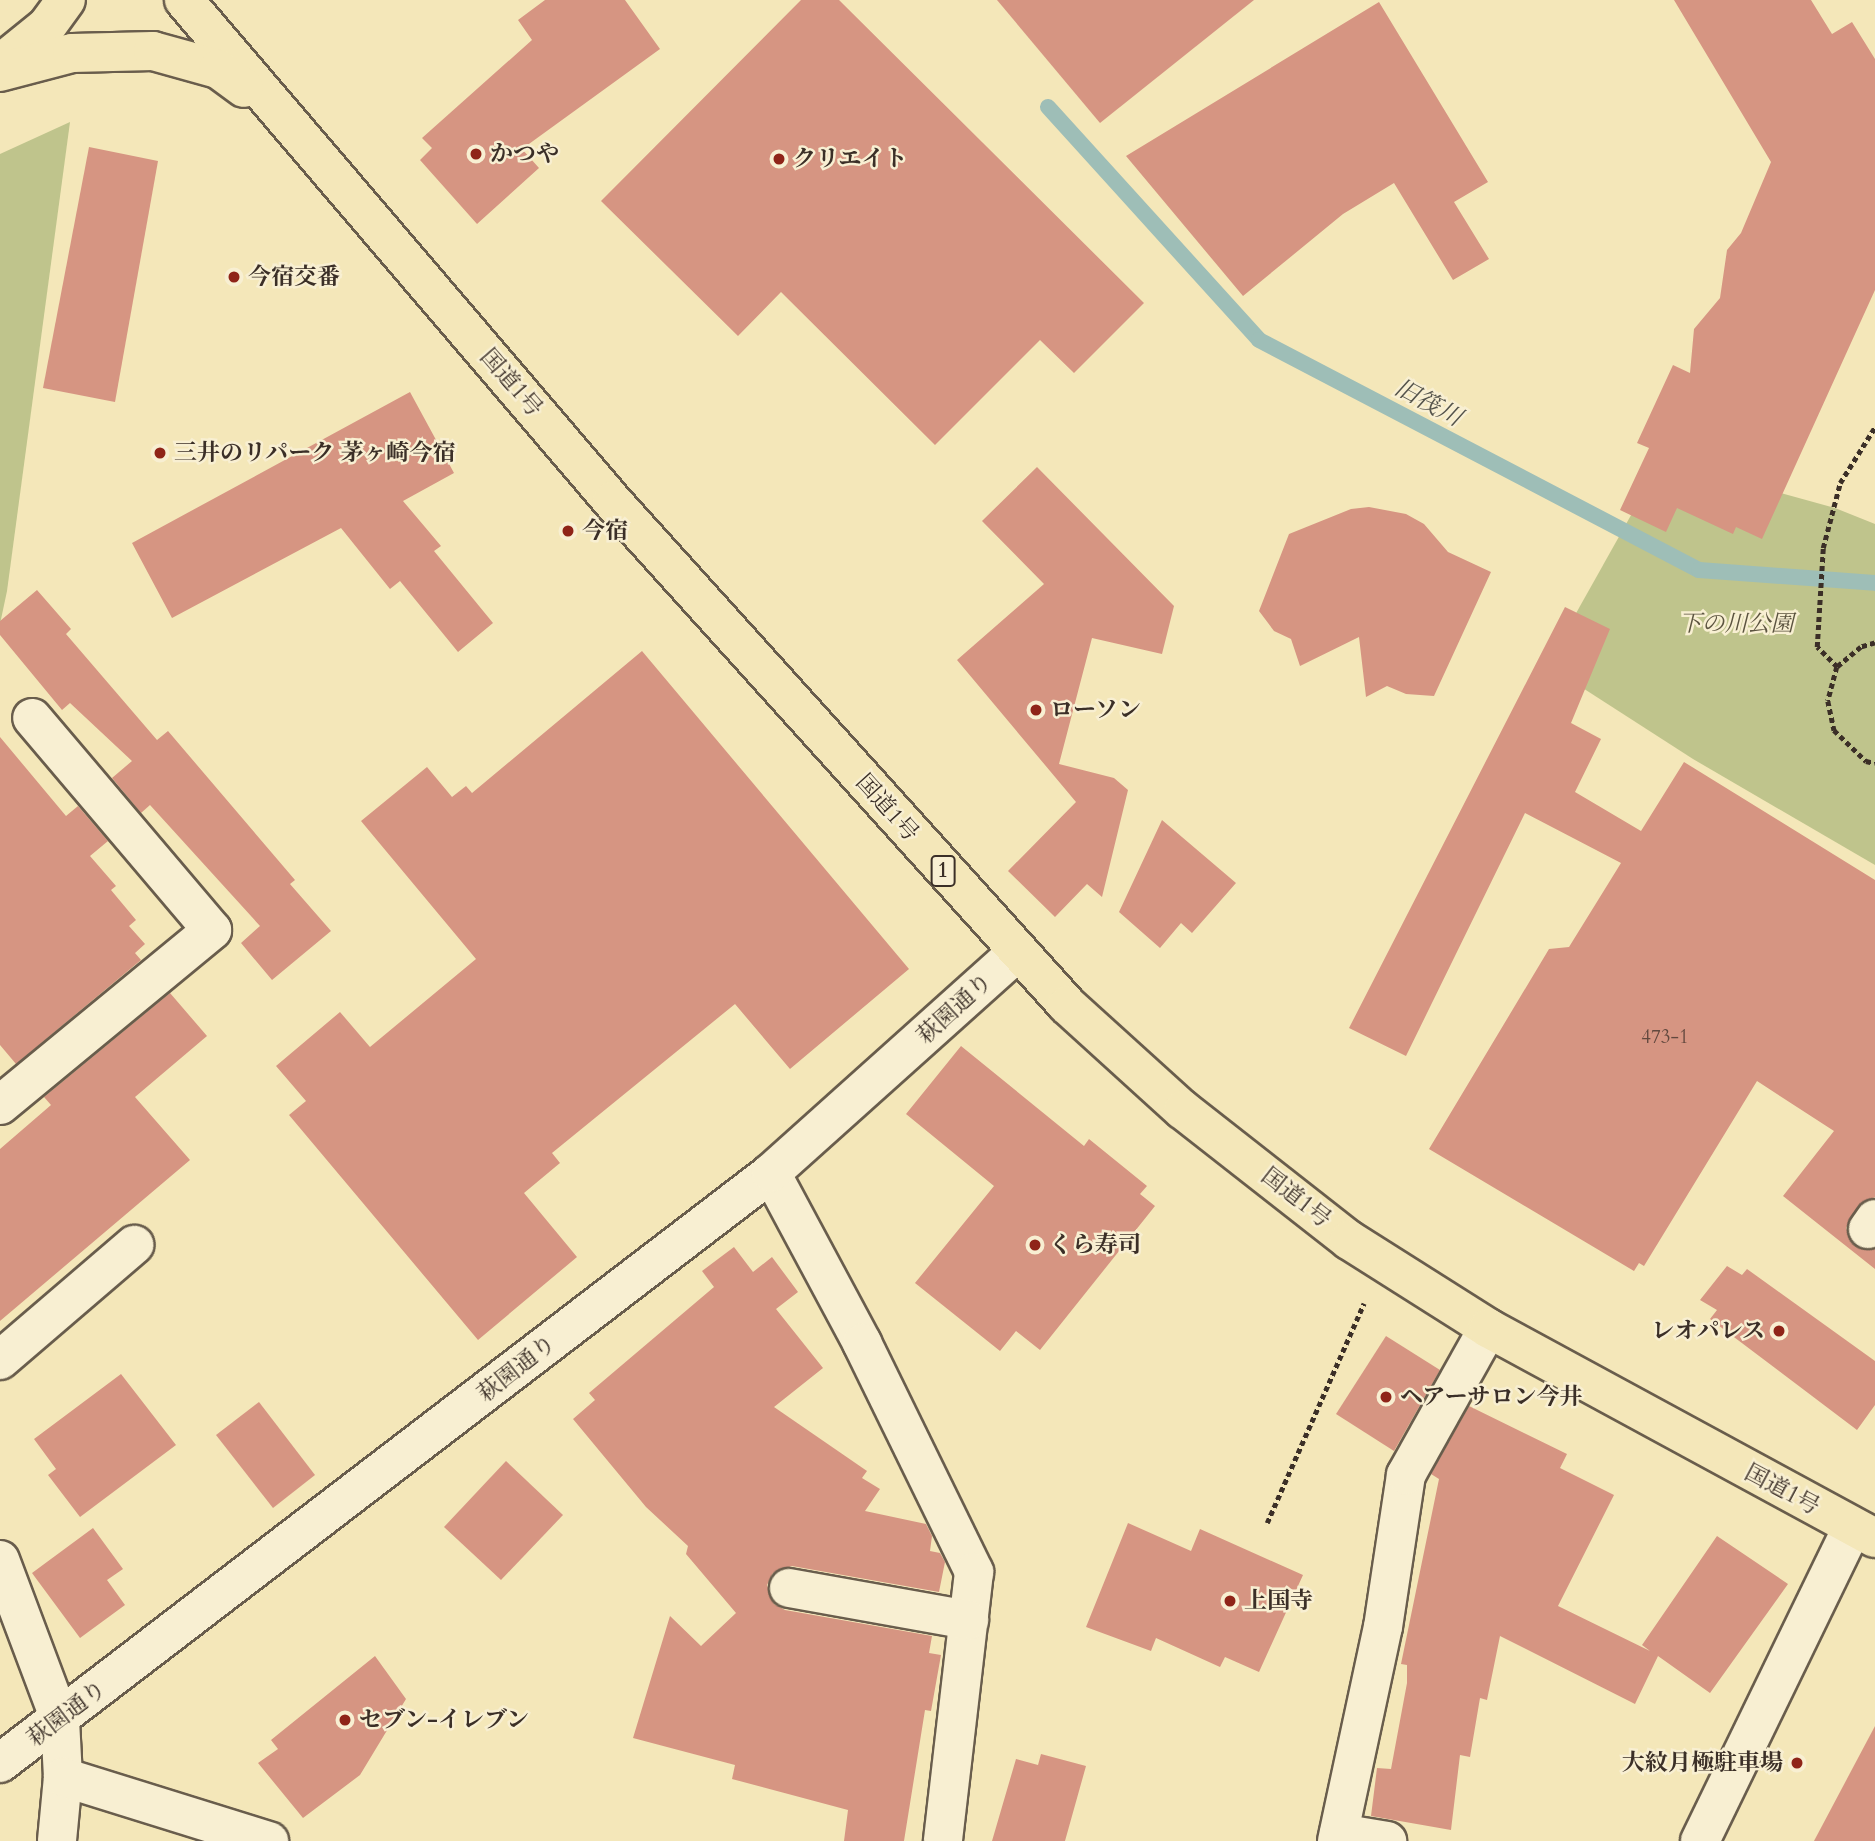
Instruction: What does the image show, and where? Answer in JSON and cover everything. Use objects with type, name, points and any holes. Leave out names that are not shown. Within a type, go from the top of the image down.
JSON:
[{"type":"highway","points":[[0,64],[47,26],[66,0]]},
{"type":"highway","name":"国道1号","points":[[184,0],[612,501],[1016,953],[1183,1110],[1349,1240],[1488,1328],[1863,1533]]},
{"type":"highway","points":[[0,72],[72,53],[153,51],[218,69],[284,119]]},
{"type":"street","points":[[0,1105],[212,930],[32,718]]},
{"type":"street","name":"萩園通り","points":[[0,1763],[60,1720],[771,1173],[1016,953]]},
{"type":"street","points":[[771,1173],[862,1343],[974,1572],[943,1841]]},
{"type":"street","points":[[0,1360],[134,1245]]},
{"type":"street","points":[[1387,1841],[1338,1837],[1383,1627],[1406,1475],[1488,1328]]},
{"type":"street","points":[[1700,1841],[1863,1533]]},
{"type":"street","points":[[0,1560],[60,1720],[64,1777],[57,1841]]},
{"type":"street","points":[[789,1588],[970,1620]]},
{"type":"street","points":[[64,1777],[269,1841]]},
{"type":"path","points":[[1837,667],[1817,647],[1823,548],[1840,483],[1875,427]]},
{"type":"path","points":[[1875,643],[1861,647],[1837,667],[1828,701],[1835,730],[1866,761],[1875,763]]},
{"type":"path","points":[[1267,1524],[1366,1297]]},
{"type":"green space","points":[[70,122],[7,591],[0,624],[0,154]]},
{"type":"green space","name":"下の川公園","points":[[1662,460],[1835,508],[1875,524],[1875,865],[1693,759],[1547,665]]},
{"type":"building","points":[[545,0],[625,0],[660,49],[522,149],[539,168],[477,224],[420,160],[432,148],[422,138],[532,40],[518,20]]},
{"type":"building","points":[[801,0],[839,0],[1144,303],[1074,373],[1040,340],[935,445],[781,292],[738,336],[601,201]]},
{"type":"building","points":[[997,0],[1254,0],[1100,123]]},
{"type":"building","points":[[1674,0],[1811,0],[1832,34],[1852,22],[1875,59],[1875,290],[1762,539],[1736,527],[1733,534],[1677,508],[1666,532],[1620,510],[1649,448],[1637,443],[1673,365],[1690,373],[1694,329],[1720,298],[1727,250],[1741,233],[1771,162]]},
{"type":"building","points":[[1379,2],[1488,182],[1454,202],[1489,259],[1453,280],[1394,183],[1343,214],[1243,296],[1126,156]]},
{"type":"building","points":[[89,147],[158,161],[115,402],[43,388]]},
{"type":"building","points":[[410,392],[454,473],[403,501],[441,546],[434,551],[493,623],[458,652],[400,581],[390,589],[341,528],[172,618],[132,543]]},
{"type":"building","points":[[1037,467],[1174,606],[1162,654],[1092,638],[1059,764],[1114,778],[1128,790],[1102,897],[1087,884],[1055,917],[1008,871],[1076,802],[957,660],[1044,584],[982,521]]},
{"type":"building","points":[[1369,507],[1406,514],[1424,524],[1448,552],[1491,572],[1434,696],[1406,694],[1387,686],[1366,697],[1359,637],[1300,666],[1291,639],[1274,631],[1259,611],[1289,534],[1351,509]]},
{"type":"building","points":[[37,590],[71,629],[66,634],[157,740],[168,731],[295,880],[290,884],[331,931],[272,980],[241,943],[260,926],[150,805],[141,813],[112,778],[132,761],[70,703],[62,710],[0,635],[0,621]]},
{"type":"building","points":[[1565,607],[1610,629],[1571,723],[1601,739],[1575,792],[1641,831],[1684,762],[1875,880],[1875,1197],[1858,1206],[1846,1228],[1855,1246],[1875,1249],[1875,1269],[1783,1196],[1834,1131],[1757,1081],[1644,1266],[1639,1263],[1634,1271],[1429,1149],[1549,949],[1569,947],[1621,863],[1525,813],[1406,1056],[1349,1028]]},
{"type":"building","points":[[642,651],[909,969],[790,1069],[735,1004],[552,1153],[560,1163],[524,1193],[577,1257],[478,1340],[289,1115],[306,1101],[276,1066],[340,1012],[370,1047],[476,959],[361,821],[427,767],[452,797],[466,786],[472,793]]},
{"type":"building","points":[[0,737],[66,816],[78,806],[108,841],[90,856],[116,886],[111,890],[136,920],[129,926],[145,944],[135,953],[141,960],[16,1064],[0,1045]]},
{"type":"building","points":[[1162,820],[1236,883],[1192,933],[1181,923],[1160,948],[1119,912]]},
{"type":"building","points":[[170,993],[207,1036],[135,1097],[190,1160],[0,1321],[0,1149],[51,1105],[44,1097]]},
{"type":"building","name":"くら寿司","points":[[961,1046],[1084,1146],[1089,1139],[1147,1186],[1140,1194],[1155,1206],[1040,1350],[1016,1331],[1000,1351],[915,1283],[994,1186],[906,1114]]},
{"type":"building","points":[[734,1247],[753,1272],[772,1257],[798,1292],[776,1309],[823,1368],[774,1407],[867,1471],[862,1478],[880,1489],[865,1511],[926,1524],[932,1536],[930,1551],[940,1553],[945,1562],[939,1592],[792,1566],[773,1573],[767,1585],[774,1604],[785,1610],[932,1636],[929,1653],[941,1655],[931,1711],[925,1710],[904,1841],[844,1841],[848,1810],[732,1779],[735,1765],[633,1738],[670,1616],[701,1646],[736,1613],[686,1554],[688,1546],[646,1507],[573,1419],[595,1400],[589,1393],[714,1287],[702,1271]]},
{"type":"building","name":"レオパレス","points":[[1727,1266],[1742,1275],[1747,1269],[1875,1361],[1875,1405],[1857,1430],[1710,1319],[1717,1310],[1700,1300]]},
{"type":"building","name":"ヘアーサロン今井","points":[[1386,1336],[1440,1370],[1394,1451],[1336,1414]]},
{"type":"building","points":[[121,1374],[176,1445],[80,1517],[48,1475],[56,1469],[34,1439]]},
{"type":"building","points":[[259,1402],[315,1475],[273,1508],[216,1435]]},
{"type":"building","points":[[1469,1406],[1567,1454],[1560,1468],[1614,1495],[1558,1606],[1650,1651],[1642,1645],[1717,1536],[1788,1584],[1710,1693],[1658,1656],[1635,1704],[1500,1636],[1487,1700],[1480,1698],[1470,1757],[1460,1755],[1451,1830],[1371,1816],[1377,1768],[1391,1769],[1407,1683],[1407,1665],[1401,1664],[1439,1479],[1431,1474]]},
{"type":"building","points":[[506,1461],[563,1515],[501,1580],[444,1527]]},
{"type":"building","name":"上国寺","points":[[1128,1523],[1191,1551],[1200,1529],[1303,1575],[1259,1672],[1225,1657],[1220,1667],[1156,1638],[1151,1651],[1086,1627]]},
{"type":"building","points":[[93,1528],[123,1569],[107,1580],[125,1605],[80,1638],[32,1573]]},
{"type":"building","name":"セブン-イレブン","points":[[375,1656],[406,1699],[360,1775],[303,1818],[258,1763],[278,1749],[271,1740]]},
{"type":"building","points":[[1875,1726],[1875,1841],[1814,1841]]},
{"type":"building","points":[[1041,1754],[1086,1766],[1065,1841],[992,1841],[1016,1759],[1038,1765]]},
{"type":"waterway","name":"旧筏川","points":[[1048,107],[1259,340],[1699,570],[1875,583]]},
{"type":"place","name":"かつや","points":[[476,154]]},
{"type":"place","name":"クリエイト","points":[[779,159]]},
{"type":"place","name":"今宿交番","points":[[234,277]]},
{"type":"place","name":"三井のリパーク 茅ヶ崎今宿","points":[[160,453]]},
{"type":"place","name":"今宿","points":[[568,531]]},
{"type":"place","name":"ローソン","points":[[1036,710]]},
{"type":"place","name":"くら寿司","points":[[1035,1245]]},
{"type":"place","name":"レオパレス","points":[[1779,1331]]},
{"type":"place","name":"ヘアーサロン今井","points":[[1386,1397]]},
{"type":"place","name":"上国寺","points":[[1230,1601]]},
{"type":"place","name":"セブン-イレブン","points":[[345,1720]]},
{"type":"place","name":"大紋月極駐車場","points":[[1797,1763]]}]
